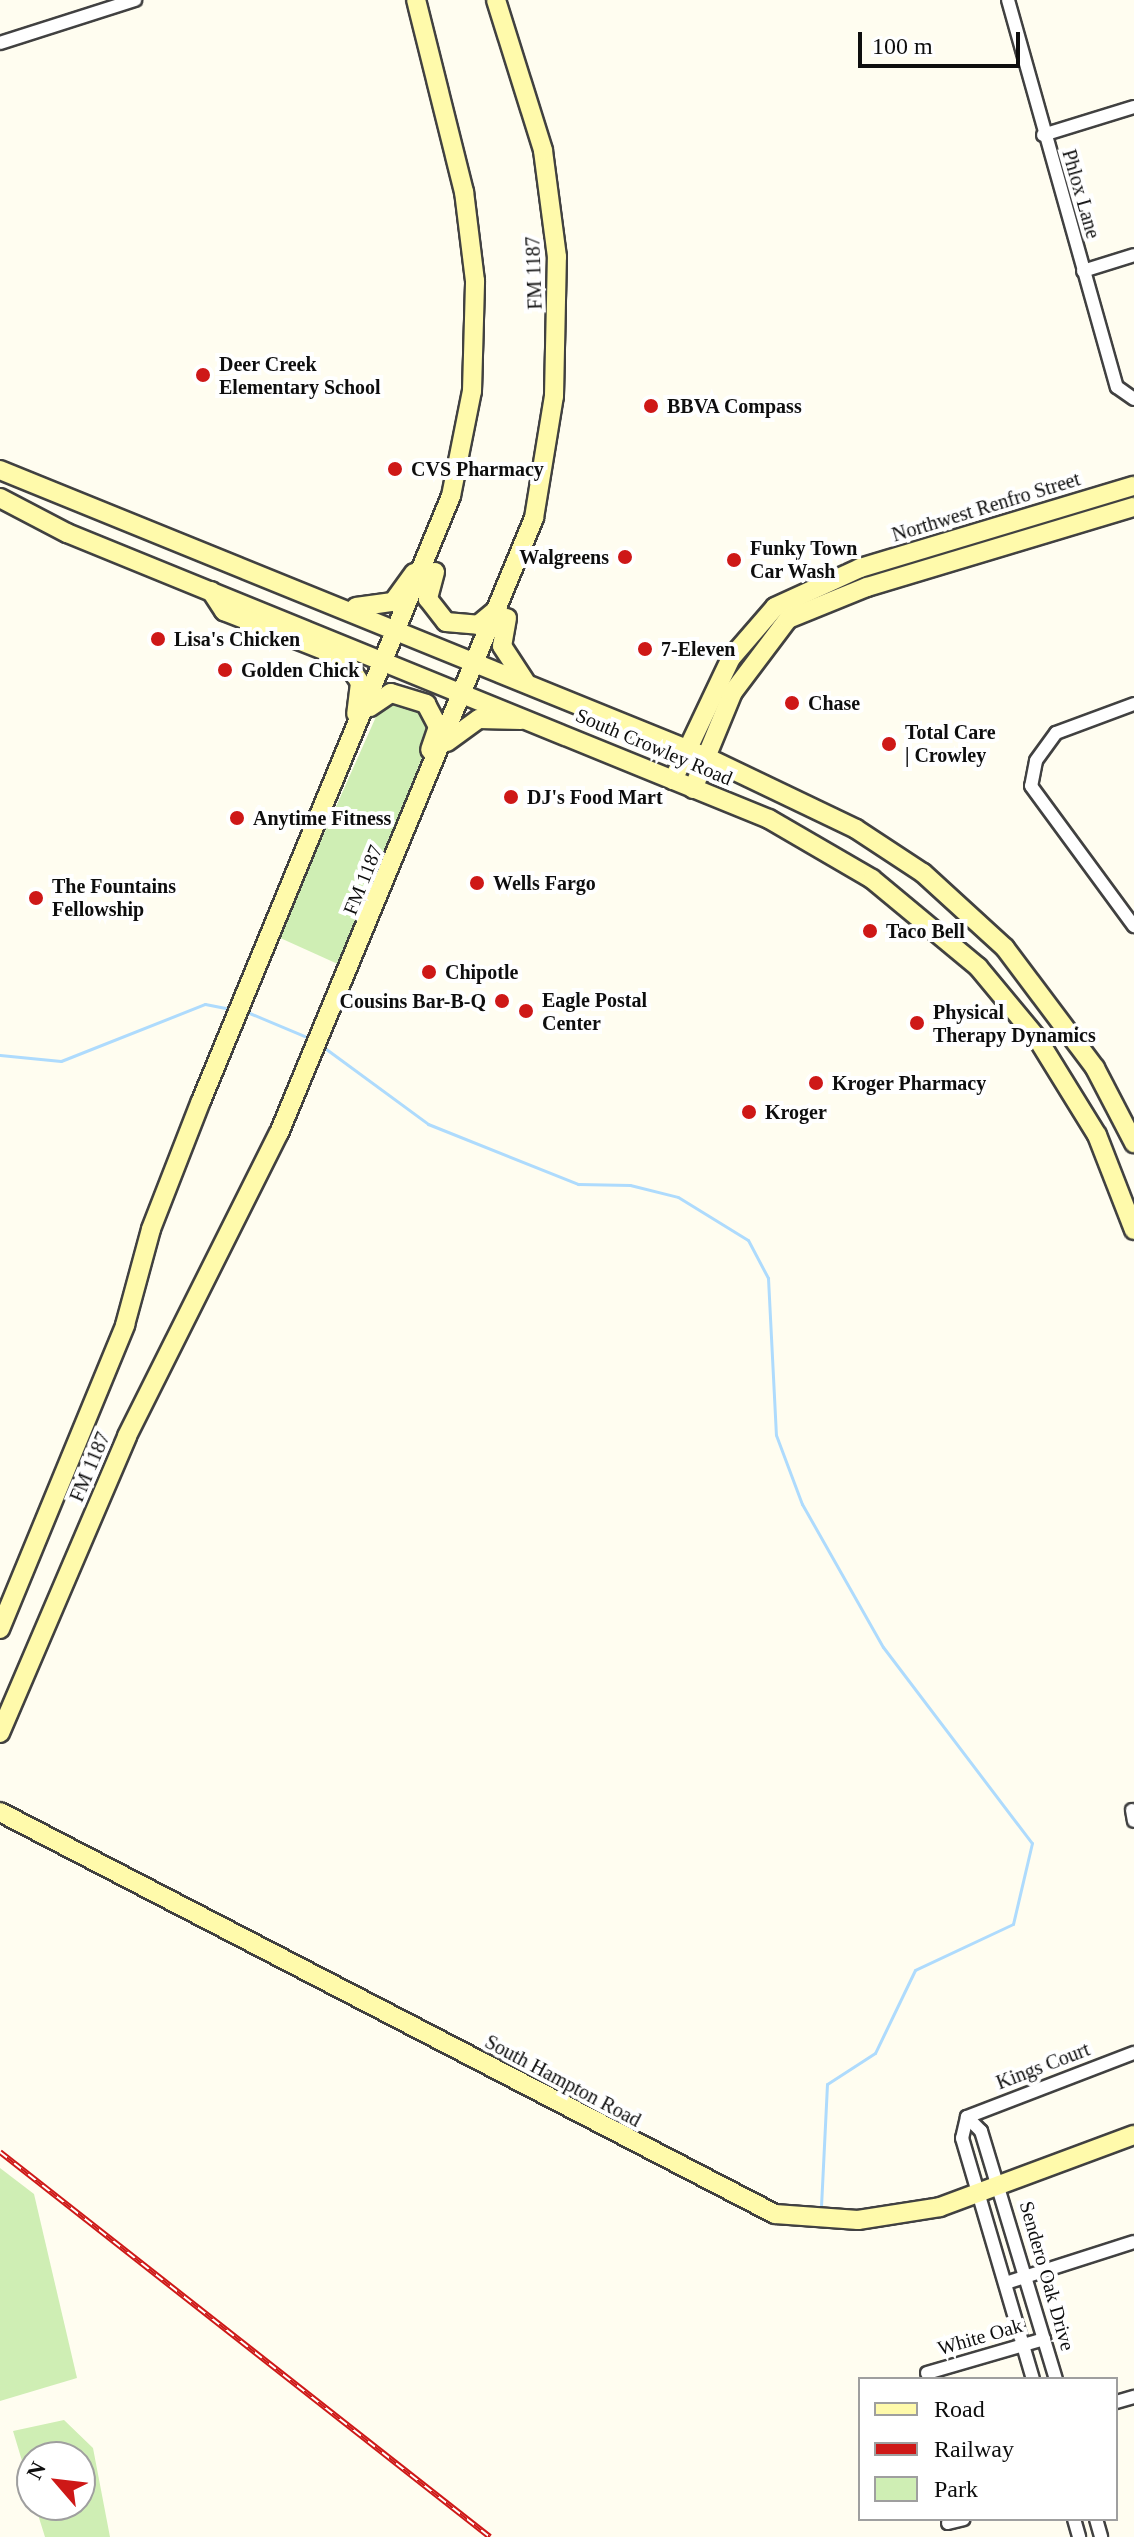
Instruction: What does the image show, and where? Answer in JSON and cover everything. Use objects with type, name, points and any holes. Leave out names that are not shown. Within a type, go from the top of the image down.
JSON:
[{"type":"main road","name":"FM 1187","points":[[0,1629],[125,1325],[151,1229],[201,1101],[430,558],[459,460],[474,365],[475,281],[464,192],[416,0]]},
{"type":"main road","name":"FM 1187","points":[[0,1733],[127,1436],[279,1133],[468,692],[508,595],[534,518],[555,382],[557,257],[543,150],[496,0]]},
{"type":"main road","points":[[474,365],[480,381],[471,451],[428,599],[439,618],[470,626],[487,622],[508,595]]},
{"type":"main road","name":"South Crowley Road","points":[[0,470],[687,749],[856,829],[963,907],[1057,1011],[1134,1143]]},
{"type":"main road","name":"Northwest Renfro Street","points":[[673,780],[731,658],[781,613],[860,568],[1134,486]]},
{"type":"main road","name":"South Crowley Road","points":[[0,498],[130,559],[388,658],[769,819],[872,879],[978,967],[1067,1083],[1097,1135],[1134,1230]]},
{"type":"main road","name":"Northwest Renfro Street","points":[[693,789],[750,662],[781,613],[1134,507]]},
{"type":"main road","points":[[530,685],[507,657],[502,633],[537,531],[534,518]]},
{"type":"main road","points":[[130,559],[142,529]]},
{"type":"main road","points":[[337,605],[369,609],[393,602],[430,558]]},
{"type":"main road","points":[[211,591],[224,611],[335,652],[360,683],[357,712],[284,882],[287,899]]},
{"type":"main road","points":[[362,719],[391,693],[418,699],[436,718],[436,738],[397,827],[399,849]]},
{"type":"main road","points":[[445,744],[479,719],[530,718]]},
{"type":"main road","points":[[940,933],[963,907]]},
{"type":"main road","name":"South Hampton Road","points":[[0,1812],[775,2214],[872,2219],[999,2185],[1134,2135]]},
{"type":"street","points":[[0,43],[135,0]]},
{"type":"street","name":"Phlox Lane","points":[[1008,0],[1083,271],[1130,397]]},
{"type":"street","points":[[1043,135],[1134,107]]},
{"type":"street","points":[[1083,271],[1134,255]]},
{"type":"street","points":[[1134,704],[1056,733],[1036,761],[1031,786],[1134,926]]},
{"type":"street","name":"Kings Court","points":[[967,2117],[1134,2053]]},
{"type":"street","points":[[967,2117],[962,2138],[980,2191]]},
{"type":"street","points":[[967,2117],[981,2131],[999,2185]]},
{"type":"street","name":"Sendero Oak Drive","points":[[999,2185],[1055,2377]]},
{"type":"street","name":"Sendero Oak Drive","points":[[980,2191],[1032,2377]]},
{"type":"street","points":[[1006,2283],[1134,2242]]},
{"type":"street","name":"White Oak","points":[[927,2373],[1044,2339]]},
{"type":"street","points":[[948,2523],[956,2521]]},
{"type":"green space","points":[[383,701],[420,707],[430,720],[427,745],[340,965],[278,937]]},
{"type":"green space","points":[[0,2168],[34,2194],[77,2378],[0,2401]]},
{"type":"green space","points":[[64,2420],[86,2441],[16,2441],[13,2431]]},
{"type":"green space","points":[[96,2464],[110,2537],[45,2537],[40,2521],[96,2521]]},
{"type":"waterway","points":[[0,1055],[61,1061],[205,1004],[231,1009]]},
{"type":"waterway","points":[[247,1012],[309,1038]]},
{"type":"waterway","points":[[322,1046],[428,1124],[578,1184],[630,1185],[678,1197],[748,1240],[768,1278],[776,1435],[802,1504],[883,1647],[1032,1843],[1013,1924],[915,1970],[875,2053],[827,2084],[821,2207]]},
{"type":"railway","points":[[0,2152],[490,2537]]},
{"type":"place","name":"Deer Creek Elementary School","points":[[203,375]]},
{"type":"place","name":"BBVA Compass","points":[[651,406]]},
{"type":"place","name":"CVS Pharmacy","points":[[395,469]]},
{"type":"place","name":"Walgreens","points":[[625,557]]},
{"type":"place","name":"Funky Town Car Wash","points":[[734,560]]},
{"type":"place","name":"Lisa's Chicken","points":[[158,639]]},
{"type":"place","name":"7-Eleven","points":[[645,649]]},
{"type":"place","name":"Golden Chick","points":[[225,670]]},
{"type":"place","name":"Chase","points":[[792,703]]},
{"type":"place","name":"Total Care | Crowley","points":[[889,744]]},
{"type":"place","name":"DJ's Food Mart","points":[[511,797]]},
{"type":"place","name":"Anytime Fitness","points":[[237,818]]},
{"type":"place","name":"Wells Fargo","points":[[477,883]]},
{"type":"place","name":"The Fountains Fellowship","points":[[36,898]]},
{"type":"place","name":"Taco Bell","points":[[870,931]]},
{"type":"place","name":"Chipotle","points":[[429,972]]},
{"type":"place","name":"Cousins Bar-B-Q","points":[[502,1001]]},
{"type":"place","name":"Eagle Postal Center","points":[[526,1011]]},
{"type":"place","name":"Physical Therapy Dynamics","points":[[917,1023]]},
{"type":"place","name":"Kroger Pharmacy","points":[[816,1083]]},
{"type":"place","name":"Kroger","points":[[749,1112]]}]
